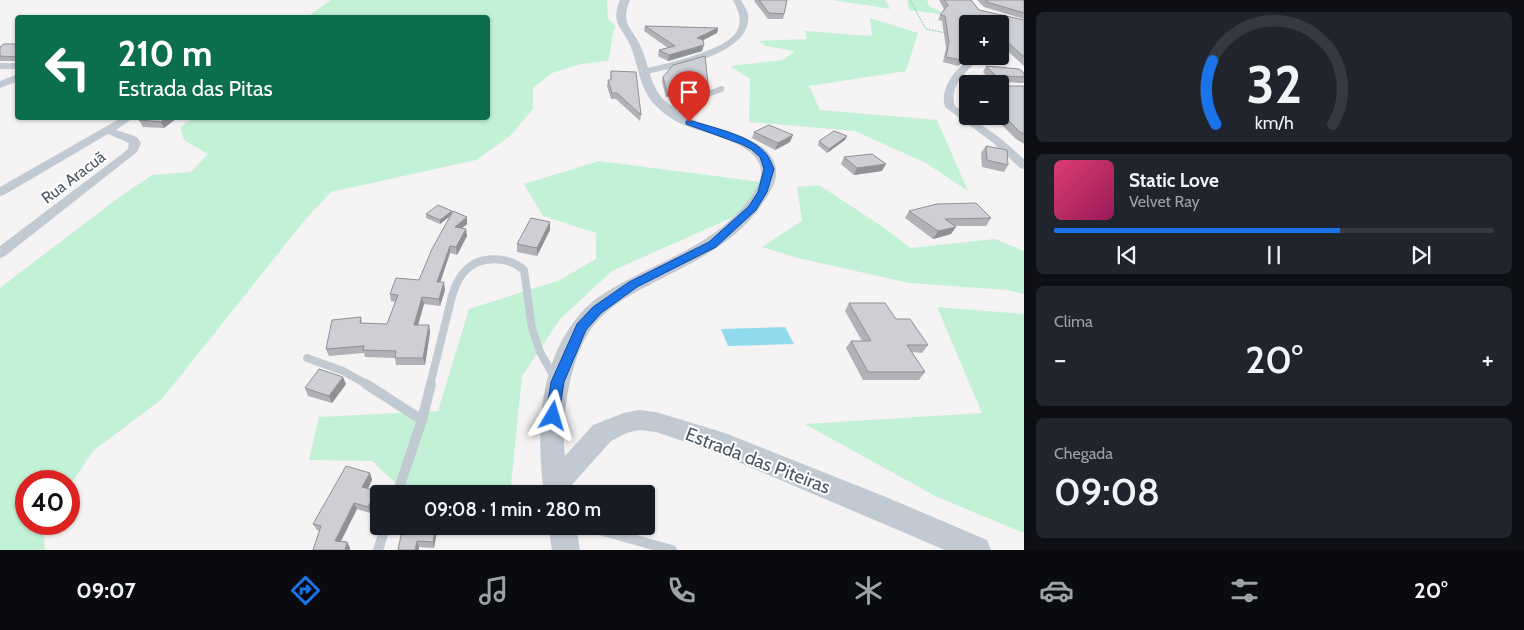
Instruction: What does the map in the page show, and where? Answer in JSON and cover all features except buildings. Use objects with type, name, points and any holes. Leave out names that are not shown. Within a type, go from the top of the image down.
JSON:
[{"type":"street","points":[[556,485],[551,434],[557,382],[581,328],[597,310],[633,285],[712,244],[752,208],[767,181],[769,169],[764,156],[754,148],[744,142],[689,122],[667,109],[651,92],[642,72],[635,44],[624,29],[622,21],[625,0]]},
{"type":"street","points":[[642,72],[680,63],[727,44],[742,31],[744,13],[737,0]]},
{"type":"street","points":[[966,65],[957,85],[948,92],[947,100],[950,107],[996,140],[1024,165]]},
{"type":"street","points":[[0,66],[15,66]]},
{"type":"street","points":[[0,94],[3,83],[15,77]]},
{"type":"street","points":[[667,109],[721,90]]},
{"type":"street","points":[[0,192],[124,120]]},
{"type":"street","name":"Rua Aracuã","points":[[0,253],[112,168],[132,150],[135,143],[133,139],[106,130]]},
{"type":"street","name":"Estrada das Piteiras","points":[[560,485],[602,433],[624,422],[639,420],[656,422],[716,441],[776,467],[886,510],[977,550]]},
{"type":"street","points":[[564,535],[566,550]]},
{"type":"lane","points":[[400,485],[422,420],[457,282],[472,266],[487,261],[512,262],[524,270],[532,328],[540,352],[557,382]]},
{"type":"lane","points":[[307,358],[344,371],[422,420]]},
{"type":"lane","points":[[378,550],[383,535]]},
{"type":"lane","points":[[617,535],[672,550]]},
{"type":"path","points":[[910,0],[926,29],[954,34]]},
{"type":"green space","points":[[331,0],[607,0],[608,19],[616,26],[608,61],[581,64],[552,73],[533,88],[533,109],[510,136],[476,160],[331,192],[304,221],[162,399],[93,451],[80,470],[15,470],[15,535],[44,535],[45,550],[0,550],[0,288],[118,198],[152,175],[191,172],[208,154],[184,140],[180,127],[190,120],[490,120],[490,15],[310,15]]},
{"type":"green space","points":[[833,0],[885,0],[890,9]]},
{"type":"green space","points":[[907,0],[927,0],[929,6],[947,15],[909,10]]},
{"type":"green space","points":[[870,18],[918,33],[906,71],[809,86],[820,110],[937,120],[968,191],[926,163],[855,131],[749,122],[750,79],[730,66],[783,60],[795,51],[766,46],[758,41],[807,39],[805,31],[872,36]]},
{"type":"green space","points":[[599,161],[761,182],[740,214],[612,271],[560,319],[522,376],[511,485],[397,485],[372,461],[309,460],[319,417],[438,411],[469,309],[560,280],[596,259],[596,233],[543,216],[524,184]]},
{"type":"green space","points":[[819,185],[886,229],[910,248],[995,239],[1024,251],[1024,294],[1008,290],[909,283],[798,258],[762,247],[802,221],[797,187]]},
{"type":"green space","points":[[937,307],[1024,314],[1024,533],[937,497],[805,424],[982,413]]},
{"type":"water","points":[[785,327],[794,344],[728,346],[721,329]]},
{"type":"route","points":[[553,416],[557,382],[570,349],[581,328],[597,310],[633,285],[712,244],[752,208],[762,192],[767,181],[769,169],[764,156],[744,142],[689,122]]}]
